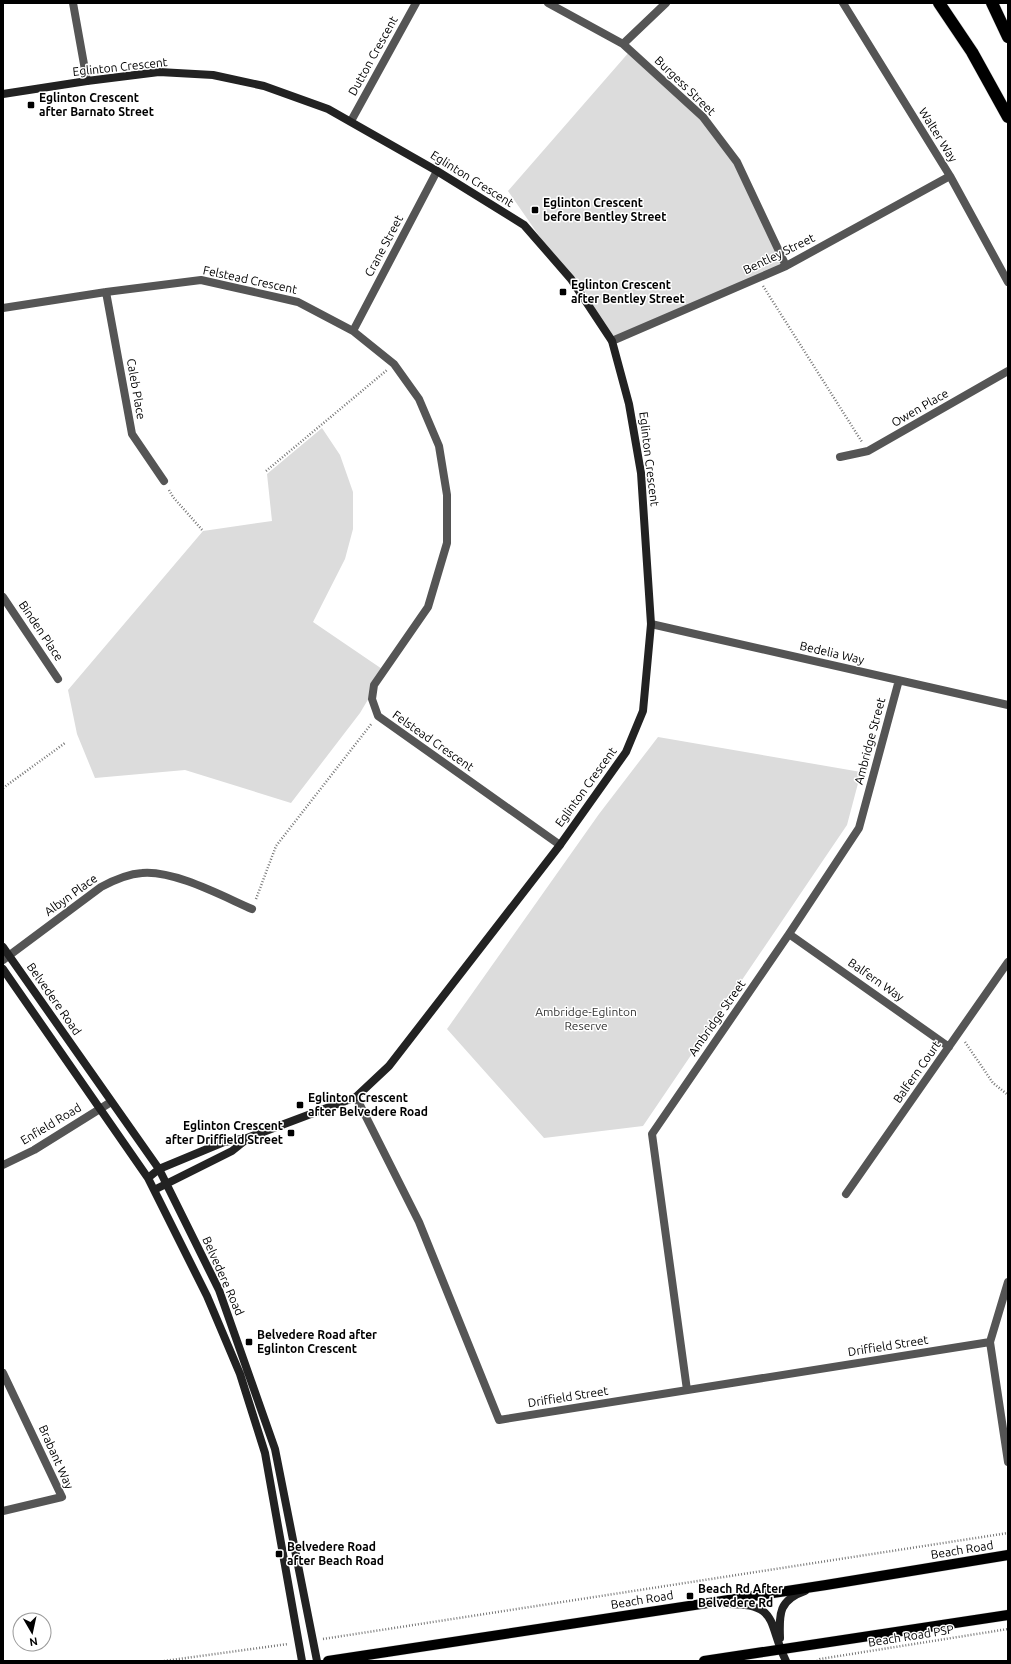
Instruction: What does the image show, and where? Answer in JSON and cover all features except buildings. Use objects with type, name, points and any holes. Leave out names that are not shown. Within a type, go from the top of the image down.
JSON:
[{"type":"highway","points":[[939,3],[972,52],[1008,117]]},
{"type":"highway","points":[[992,3],[1008,37]]},
{"type":"main road","name":"Beach Road","points":[[328,1661],[826,1585],[1008,1555]]},
{"type":"main road","points":[[704,1661],[1008,1615]]},
{"type":"street","points":[[73,3],[87,81]]},
{"type":"street","name":"Dutton Crescent","points":[[351,121],[416,3]]},
{"type":"street","name":"Burgess Street","points":[[548,3],[623,44],[703,117],[737,162],[786,266]]},
{"type":"street","points":[[623,44],[666,3]]},
{"type":"street","name":"Walter Way","points":[[843,3],[950,176],[1008,282]]},
{"type":"street","name":"Eglinton Crescent","points":[[3,94],[159,72],[213,75],[264,86],[328,109],[437,172],[524,225],[571,278],[612,340],[629,404],[641,473],[650,624],[643,711],[626,752],[560,845],[389,1066],[356,1097],[248,1138],[224,1142],[159,1169],[148,1178]]},
{"type":"street","name":"Crane Street","points":[[353,331],[437,172]]},
{"type":"street","name":"Bentley Street","points":[[612,340],[786,266],[950,176]]},
{"type":"street","name":"Felstead Crescent","points":[[3,308],[106,292],[201,280],[298,302],[353,331],[394,364],[419,399],[439,446],[447,495],[447,543],[428,607],[374,685],[372,700],[378,716],[560,845]]},
{"type":"street","name":"Caleb Place","points":[[106,292],[132,434],[164,481]]},
{"type":"street","name":"Owen Place","points":[[840,456],[868,451],[1008,371]]},
{"type":"street","name":"Binden Place","points":[[3,597],[58,679]]},
{"type":"street","name":"Bedelia Way","points":[[650,624],[1008,704]]},
{"type":"street","name":"Ambridge Street","points":[[687,1390],[652,1134],[789,934],[859,828],[899,680]]},
{"type":"street","name":"Albyn Place","points":[[6,958],[101,887],[130,874],[143,872],[172,875],[252,909]]},
{"type":"street","name":"Balfern Way","points":[[789,934],[950,1047]]},
{"type":"street","name":"Belvedere Road","points":[[3,947],[6,958],[159,1169],[219,1290],[275,1449],[318,1661]]},
{"type":"street","name":"Balfern Court","points":[[846,1194],[1008,962]]},
{"type":"street","name":"Belvedere Road","points":[[3,969],[148,1178],[207,1296],[240,1374],[265,1453],[302,1661]]},
{"type":"street","name":"Driffield Street","points":[[356,1097],[419,1222],[499,1420],[990,1342]]},
{"type":"street","name":"Enfield Road","points":[[3,1165],[34,1150],[111,1102]]},
{"type":"street","name":"Eglinton Crescent","points":[[154,1190],[232,1151],[248,1138]]},
{"type":"street","points":[[1008,1282],[990,1342],[1008,1462]]},
{"type":"street","name":"Brabant Way","points":[[3,1373],[62,1498],[3,1511]]},
{"type":"street","points":[[779,1661],[780,1613],[783,1605],[794,1595],[826,1585]]},
{"type":"street","points":[[701,1604],[735,1604],[753,1606],[765,1610],[770,1617],[780,1649],[786,1661]]},
{"type":"path","points":[[758,279],[868,451]]},
{"type":"path","points":[[266,471],[394,364]]},
{"type":"path","points":[[164,481],[173,497],[203,531]]},
{"type":"path","points":[[252,909],[276,846],[378,716]]},
{"type":"path","points":[[3,788],[65,743]]},
{"type":"path","points":[[959,1033],[993,1083],[1008,1095]]},
{"type":"path","points":[[313,1640],[1008,1533]]},
{"type":"path","name":"Beach Road PSP","points":[[818,1661],[820,1659],[1008,1629]]},
{"type":"path","points":[[164,1661],[299,1642]]},
{"type":"green space","points":[[630,51],[703,117],[741,170],[786,266],[612,341],[508,191]]},
{"type":"green space","points":[[322,428],[340,455],[353,492],[353,529],[345,559],[313,622],[385,671],[360,713],[291,803],[185,770],[95,778],[77,734],[68,690],[203,531],[272,521],[267,474]]},
{"type":"green space","name":"Ambridge-Eglinton Reserve","points":[[658,737],[861,772],[847,825],[643,1126],[544,1138],[447,1029],[599,814]]},
{"type":"place","name":"Eglinton Crescent after Barnato Street","points":[[31,105]]},
{"type":"place","name":"Eglinton Crescent before Bentley Street","points":[[535,210]]},
{"type":"place","name":"Eglinton Crescent after Bentley Street","points":[[563,292]]},
{"type":"place","name":"Eglinton Crescent after Belvedere Road","points":[[300,1105]]},
{"type":"place","name":"Eglinton Crescent after Driffield Street","points":[[291,1133]]},
{"type":"place","name":"Belvedere Road after Eglinton Crescent","points":[[249,1342]]},
{"type":"place","name":"Belvedere Road after Beach Road","points":[[279,1554]]},
{"type":"place","name":"Beach Rd After Belvedere Rd","points":[[690,1596]]}]
